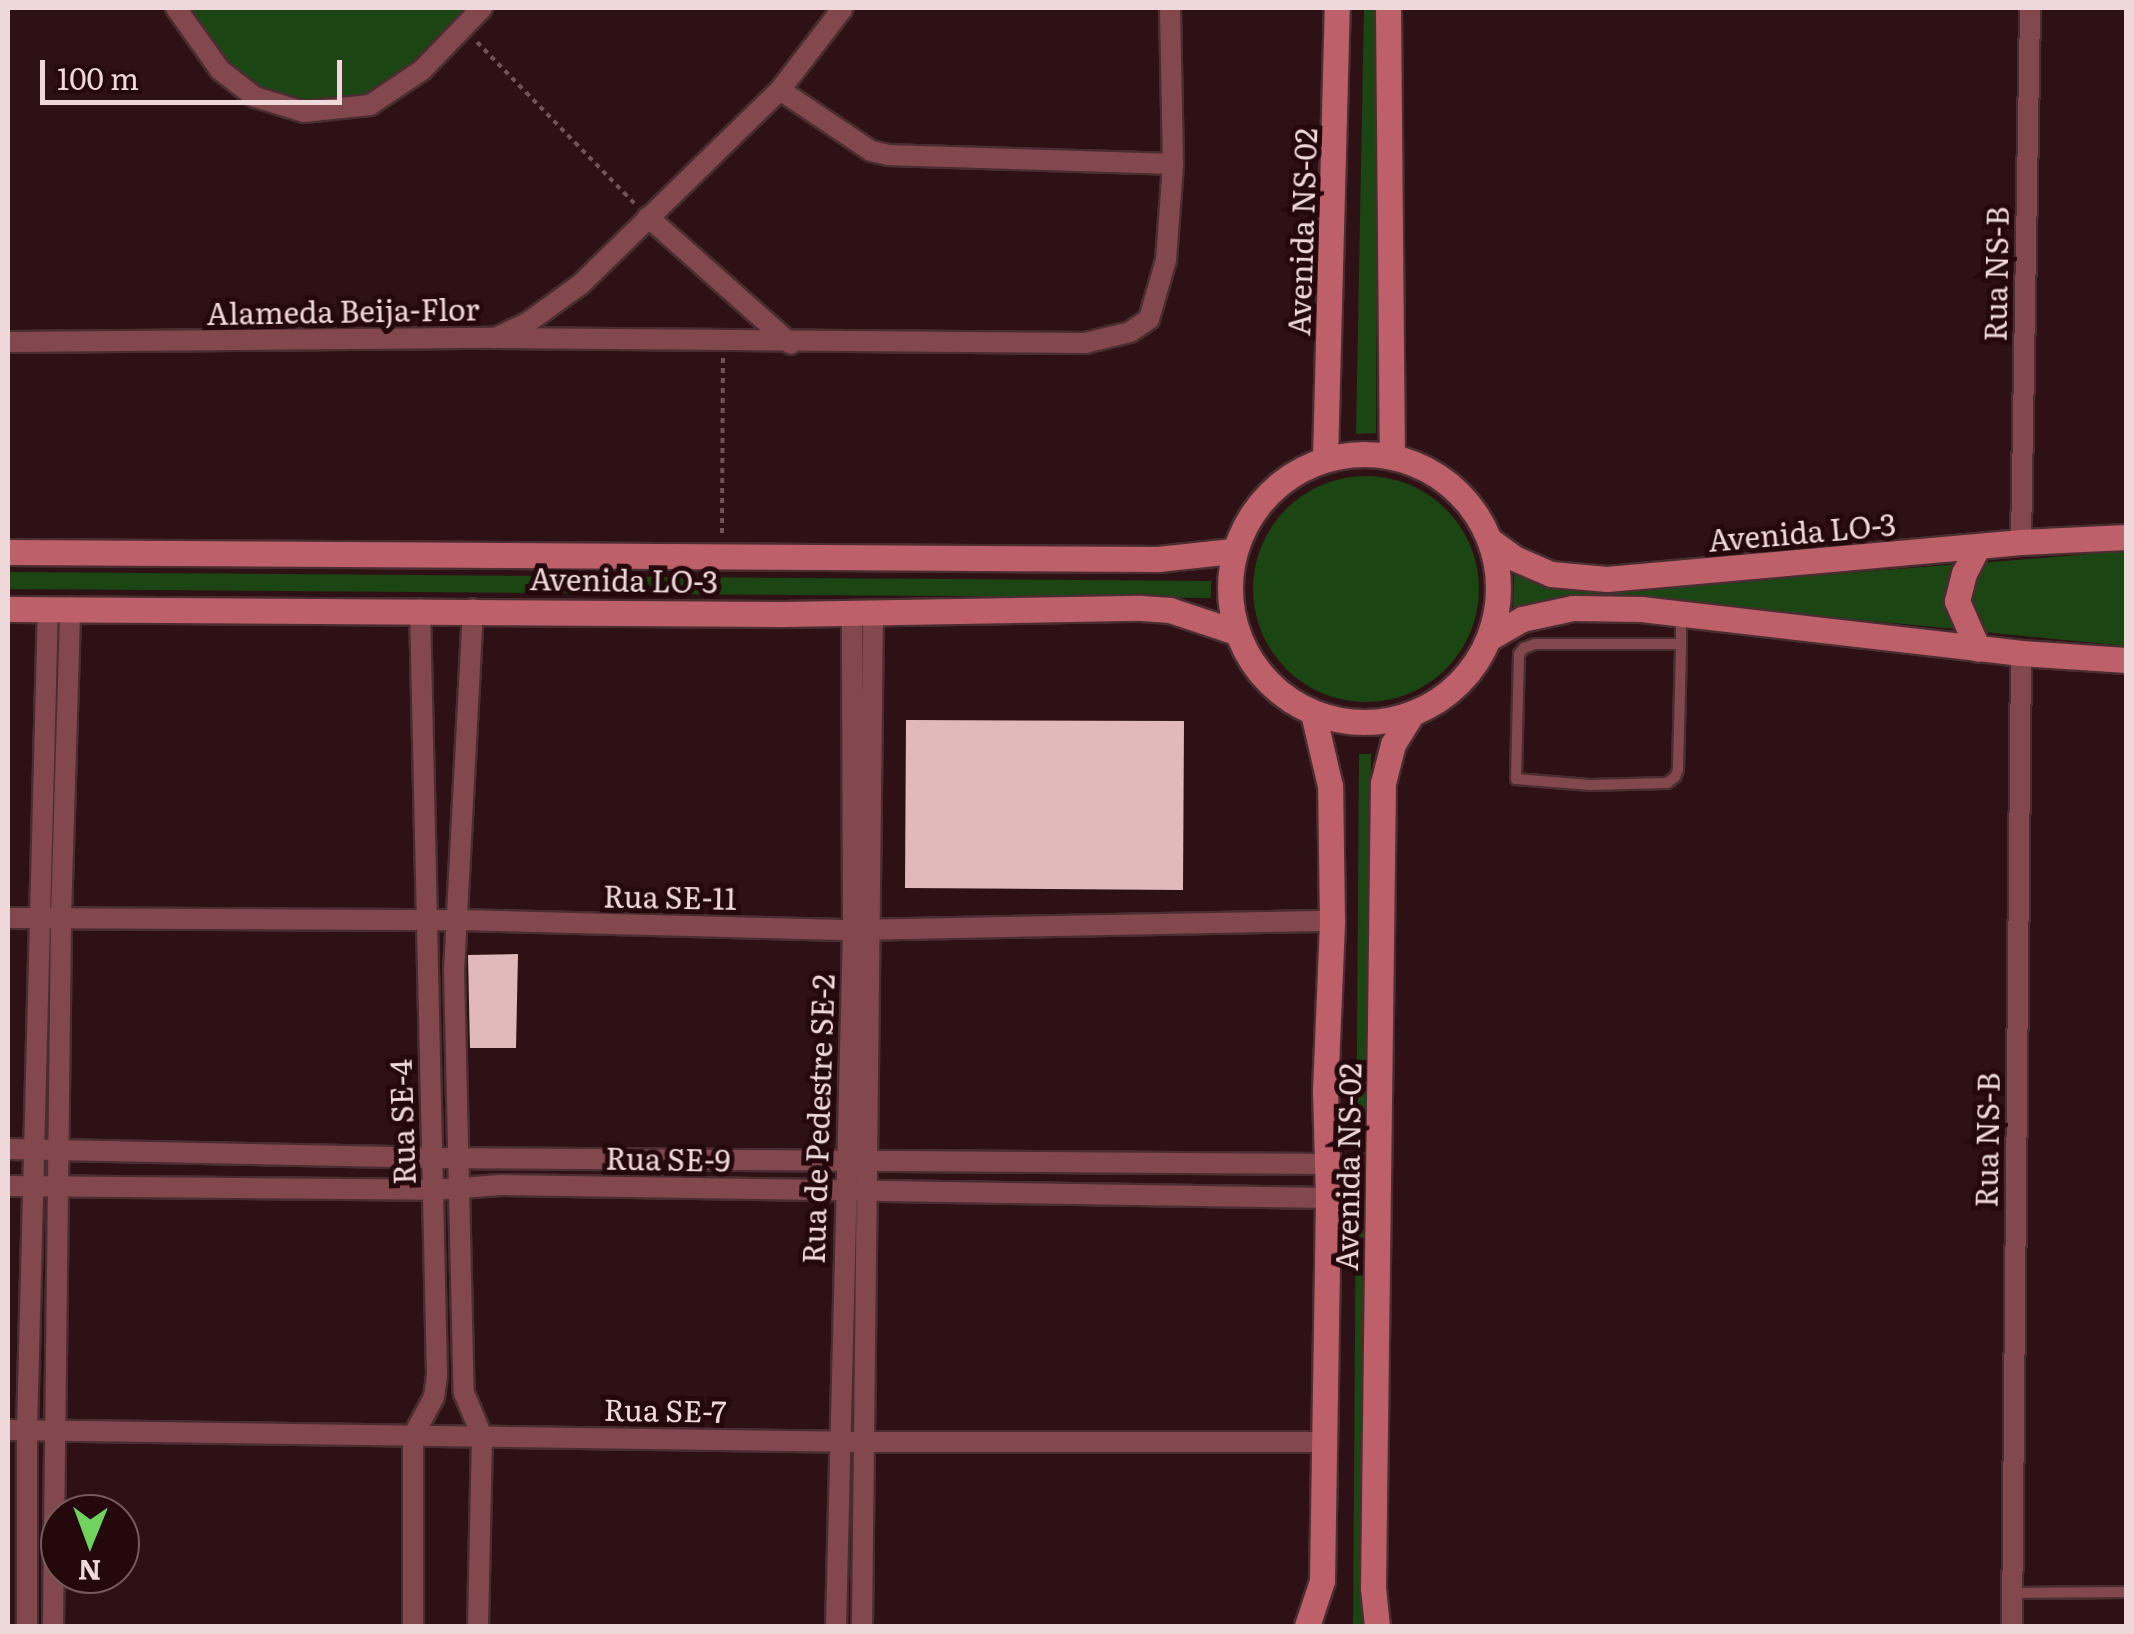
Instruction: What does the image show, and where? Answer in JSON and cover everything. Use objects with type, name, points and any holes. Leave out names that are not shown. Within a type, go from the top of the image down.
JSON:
[{"type":"street","points":[[176,8],[220,70],[255,97],[304,112],[370,105],[422,70],[482,8]]},
{"type":"street","name":"Alameda Beija-Flor","points":[[8,342],[495,338],[527,323],[580,284],[780,90],[843,8]]},
{"type":"street","points":[[495,338],[791,344],[1086,343],[1130,332],[1149,318],[1166,260],[1173,164],[1170,8]]},
{"type":"street","name":"Avenida NS-02","points":[[1325,458],[1337,8]]},
{"type":"street","points":[[1388,8],[1392,456]]},
{"type":"street","name":"Rua NS-B","points":[[2021,542],[2030,8]]},
{"type":"street","points":[[780,90],[872,152],[1173,164]]},
{"type":"street","points":[[648,217],[791,344]]},
{"type":"street","points":[[1358,452],[1392,456],[1434,472],[1469,502],[1492,541],[1499,589],[1491,637],[1472,670],[1446,696],[1412,714],[1362,722],[1313,713],[1266,680],[1236,632],[1228,592],[1233,551],[1252,511],[1284,478],[1325,458],[1358,452]]},
{"type":"street","name":"Avenida LO-3","points":[[1492,541],[1514,558],[1550,574],[1607,578],[2021,542],[2126,537]]},
{"type":"street","points":[[1977,548],[1957,601],[1978,649]]},
{"type":"street","name":"Avenida LO-3","points":[[8,552],[1158,559],[1233,551]]},
{"type":"street","points":[[53,1626],[61,916],[59,608]]},
{"type":"street","points":[[27,1626],[17,1430],[33,1186],[39,918],[59,608]]},
{"type":"street","name":"Avenida LO-3","points":[[8,609],[862,613],[1140,608],[1170,610],[1236,632]]},
{"type":"street","points":[[1491,637],[1522,619],[1573,608],[1681,614],[2021,654],[2126,660]]},
{"type":"street","name":"Rua SE-4","points":[[472,609],[460,920],[454,968],[464,1393],[482,1436],[478,1626]]},
{"type":"street","name":"Rua SE-4","points":[[413,1626],[413,1436],[434,1397],[437,1375],[420,610]]},
{"type":"street","name":"Rua de Pedestre SE-2","points":[[862,613],[863,930],[870,1160],[862,1442],[862,1626]]},
{"type":"street","name":"Rua NS-B","points":[[2012,1626],[2021,654]]},
{"type":"street","name":"Avenida NS-02","points":[[1307,1626],[1322,1581],[1328,1198],[1325,1164],[1332,921],[1330,786],[1313,713]]},
{"type":"street","name":"Avenida NS-02","points":[[1377,1626],[1374,1587],[1383,782],[1393,744],[1412,714]]},
{"type":"street","name":"Rua SE-11","points":[[8,918],[460,920],[863,930],[1332,921]]},
{"type":"street","name":"Rua de Pedestre SE-2","points":[[836,1626],[844,1192],[863,930]]},
{"type":"street","name":"Rua SE-9","points":[[8,1150],[430,1158],[1325,1164]]},
{"type":"street","name":"Rua SE-9","points":[[8,1186],[433,1190],[501,1184],[1328,1198]]},
{"type":"street","name":"Rua SE-7","points":[[17,1430],[862,1442],[1322,1442]]},
{"type":"lane","points":[[1681,614],[1681,644],[1676,777],[1667,782],[1590,785],[1516,778],[1520,654],[1524,648],[1535,644],[1681,644]]},
{"type":"lane","points":[[2012,1593],[2126,1592]]},
{"type":"path","points":[[463,27],[648,217]]},
{"type":"path","points":[[722,558],[723,342]]},
{"type":"green space","points":[[176,8],[482,8],[370,105],[304,112],[255,97]]},
{"type":"green space","points":[[1364,8],[1378,8],[1376,433],[1356,434]]},
{"type":"green space","points":[[1366,476],[1409,484],[1446,509],[1471,546],[1479,589],[1471,632],[1446,669],[1409,694],[1366,702],[1323,694],[1286,669],[1261,632],[1253,589],[1261,546],[1286,509],[1323,484]]},
{"type":"green space","points":[[2126,551],[2126,646],[1983,632],[1968,598],[1979,563]]},
{"type":"green space","points":[[1960,564],[1946,595],[1956,629],[1683,603],[1513,611],[1514,575],[1570,586],[1682,586]]},
{"type":"green space","points":[[8,572],[1211,581],[1211,598],[8,589]]},
{"type":"green space","points":[[1359,754],[1371,754],[1366,1626],[1353,1626]]},
{"type":"building","points":[[906,720],[1184,721],[1183,890],[905,888]]},
{"type":"building","points":[[518,954],[516,1048],[470,1048],[468,955]]}]
